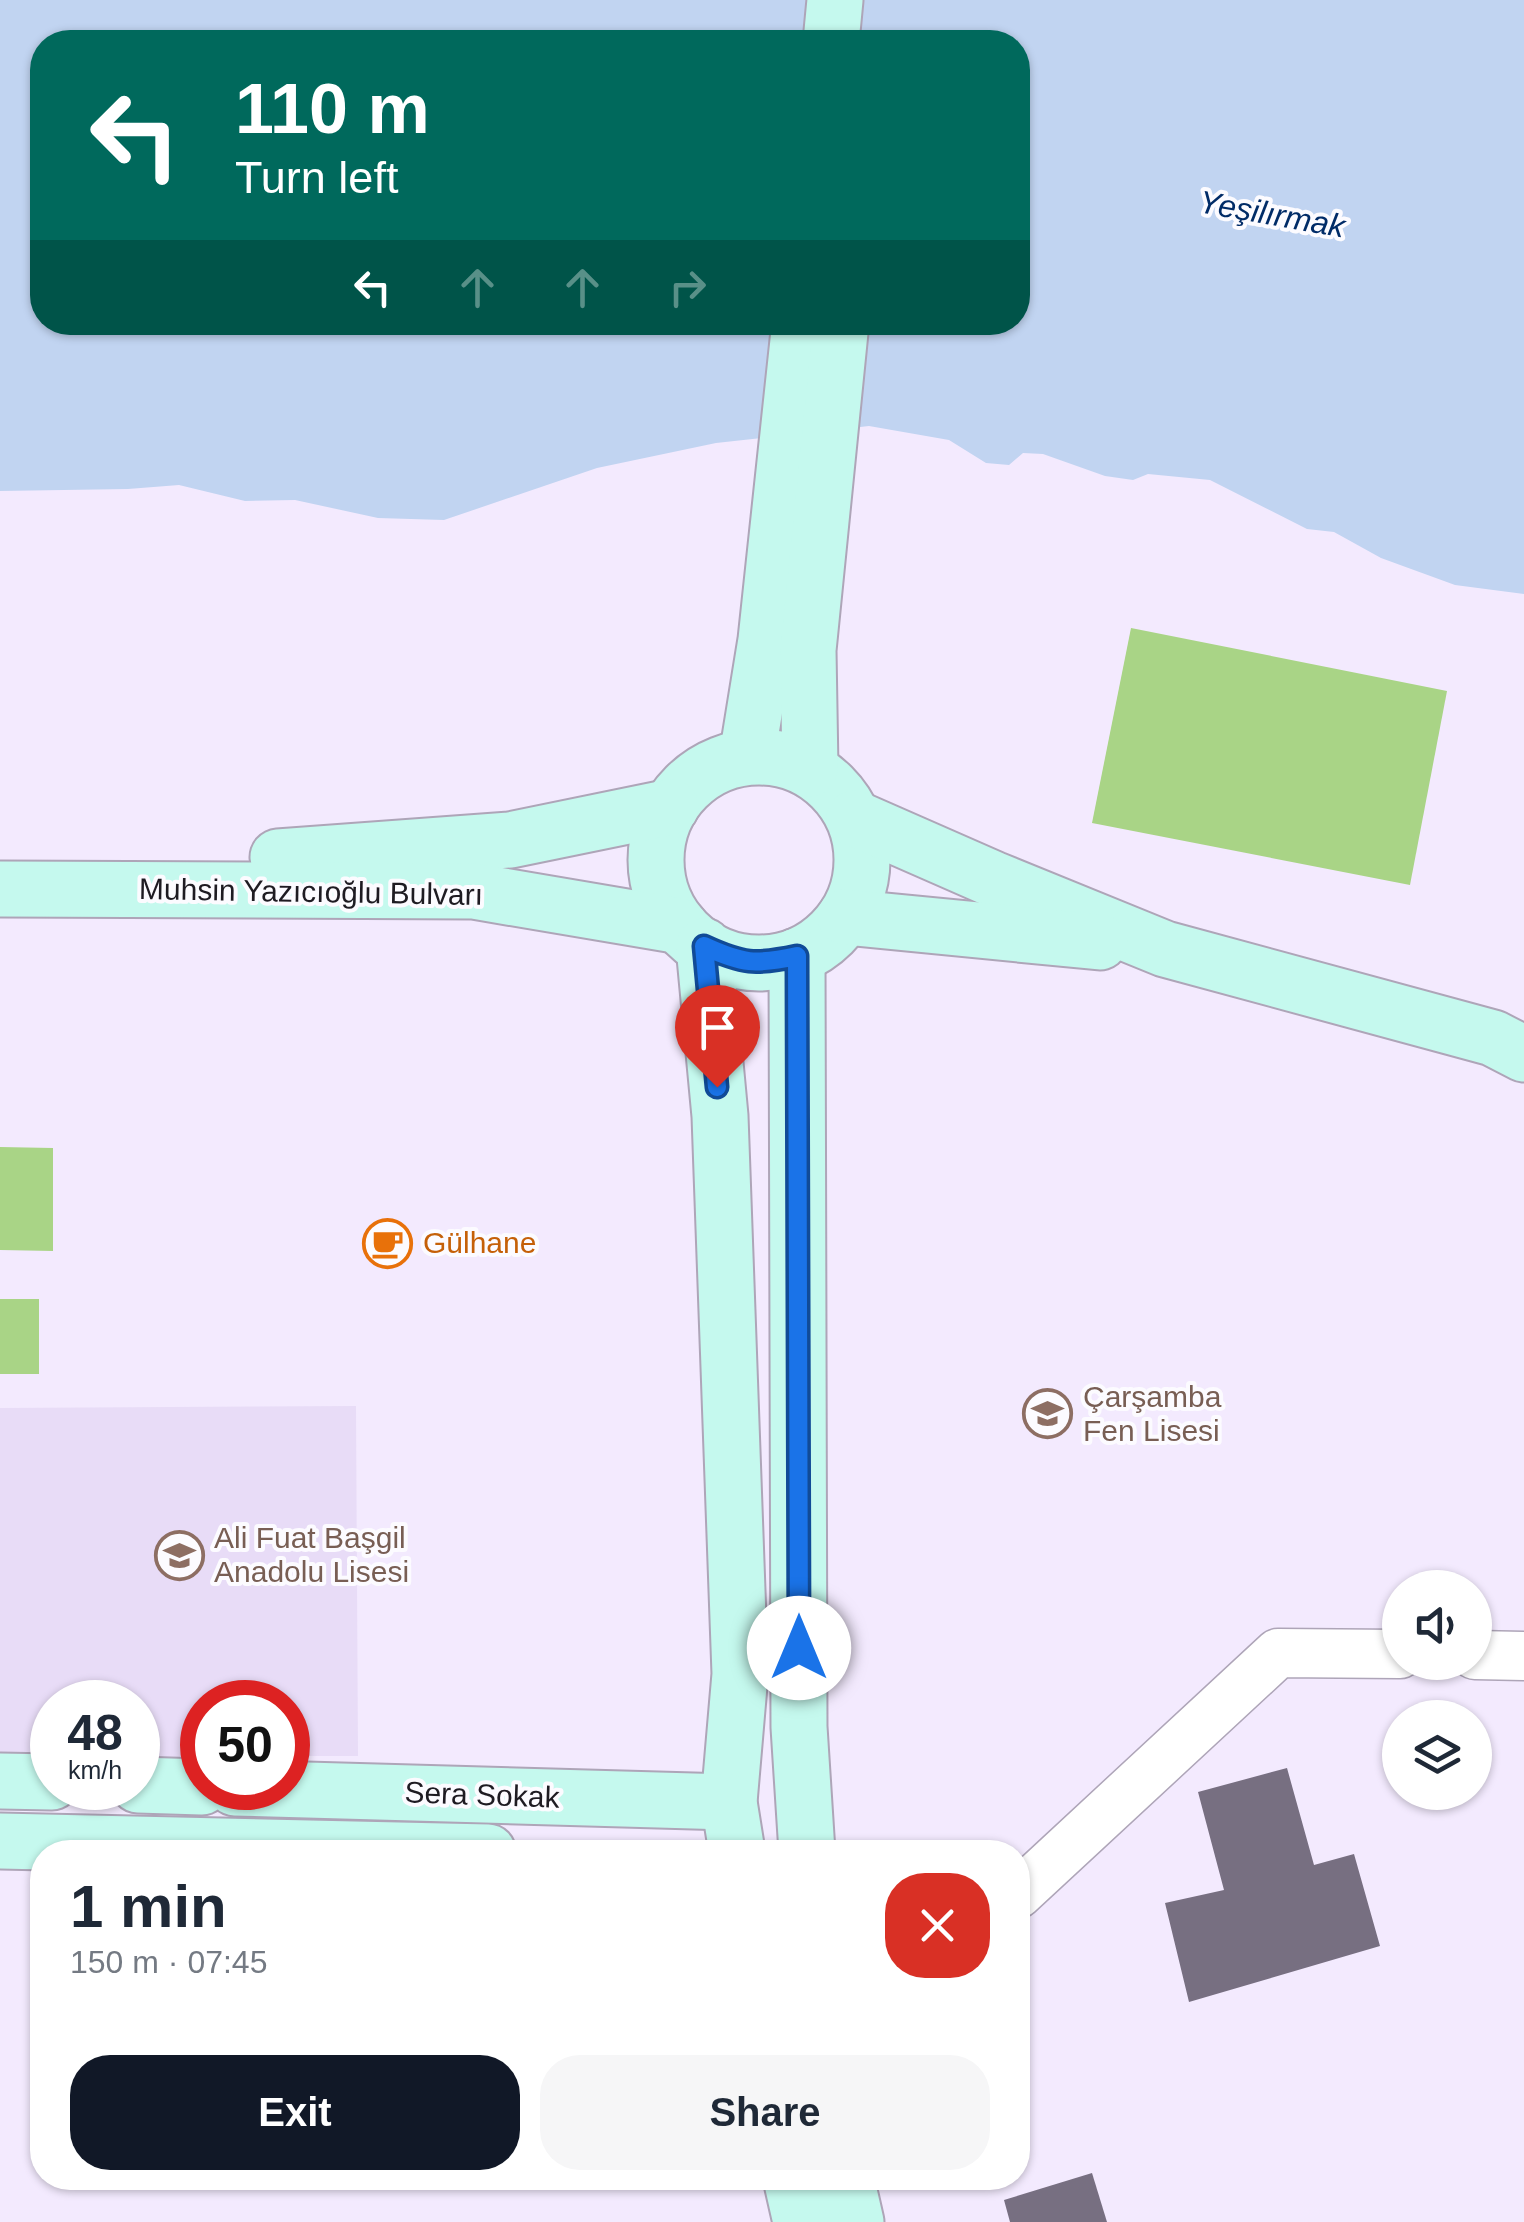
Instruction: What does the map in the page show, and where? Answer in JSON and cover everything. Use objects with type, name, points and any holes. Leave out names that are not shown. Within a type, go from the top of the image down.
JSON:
[{"type":"main road","points":[[832,30],[836,0]]},
{"type":"main road","points":[[870,30],[874,0]]},
{"type":"main road","points":[[799,335],[787,645],[810,769]]},
{"type":"main road","points":[[747,756],[787,645],[839,335]]},
{"type":"main road","points":[[747,756],[779,758],[810,769],[836,790],[854,818],[862,850],[860,883],[844,917],[825,939],[797,956],[765,963],[732,960],[692,936],[664,898],[656,868],[658,836],[670,807],[691,782],[717,765],[747,756]]},
{"type":"main road","name":"Muhsin Yazıcıoğlu Bulvarı","points":[[0,877],[510,840],[670,807]]},
{"type":"main road","points":[[854,818],[1165,948],[1493,1038],[1522,1065]]},
{"type":"main road","name":"Muhsin Yazıcıoğlu Bulvarı","points":[[0,889],[473,891],[692,936]]},
{"type":"main road","points":[[844,917],[1165,948]]},
{"type":"main road","points":[[692,936],[720,1116],[740,1674],[733,1827]]},
{"type":"main road","points":[[797,956],[800,1728],[806,1840]]},
{"type":"main road","points":[[0,1780],[30,1781]]},
{"type":"main road","name":"Sera Sokak","points":[[310,1794],[733,1827]]},
{"type":"main road","name":"Sera Sokak","points":[[0,1841],[30,1842]]},
{"type":"main road","points":[[795,2190],[802,2222]]},
{"type":"main road","points":[[849,2190],[856,2222]]},
{"type":"street","points":[[1030,1883],[1278,1653],[1382,1654]]},
{"type":"street","points":[[1492,1655],[1524,1656]]},
{"type":"shaded area","name":"Ali Fuat Başgil Anadolu Lisesi","points":[[356,1406],[358,1756],[310,1756],[310,1680],[180,1680],[180,1757],[160,1757],[160,1680],[30,1680],[30,1758],[0,1758],[0,1408]]},
{"type":"green space","points":[[1131,628],[1447,691],[1410,885],[1092,823]]},
{"type":"green space","points":[[0,1147],[53,1148],[53,1251],[0,1250]]},
{"type":"green space","points":[[0,1299],[39,1299],[39,1374],[0,1374]]},
{"type":"water","name":"Yeşilırmak","points":[[0,0],[1524,0],[1524,594],[1455,585],[1381,558],[1334,532],[1307,529],[1210,480],[1148,474],[1133,480],[1105,476],[1043,454],[1023,453],[1009,465],[986,463],[949,440],[869,426],[716,443],[597,468],[444,520],[378,518],[295,500],[245,501],[179,485],[0,491]]},
{"type":"building","points":[[1287,1768],[1314,1865],[1354,1854],[1380,1946],[1189,2002],[1165,1903],[1224,1890],[1198,1792]]},
{"type":"building","points":[[1092,2173],[1107,2222],[1010,2222],[1004,2200]]},
{"type":"place","name":"Gülhane","points":[[388,1243]]},
{"type":"place","name":"Çarşamba Fen Lisesi","points":[[1048,1414]]},
{"type":"place","name":"Ali Fuat Başgil Anadolu Lisesi","points":[[179,1555]]},
{"type":"route","points":[[717,1087],[704,946],[732,960],[765,963],[797,956],[799,1648]]}]
